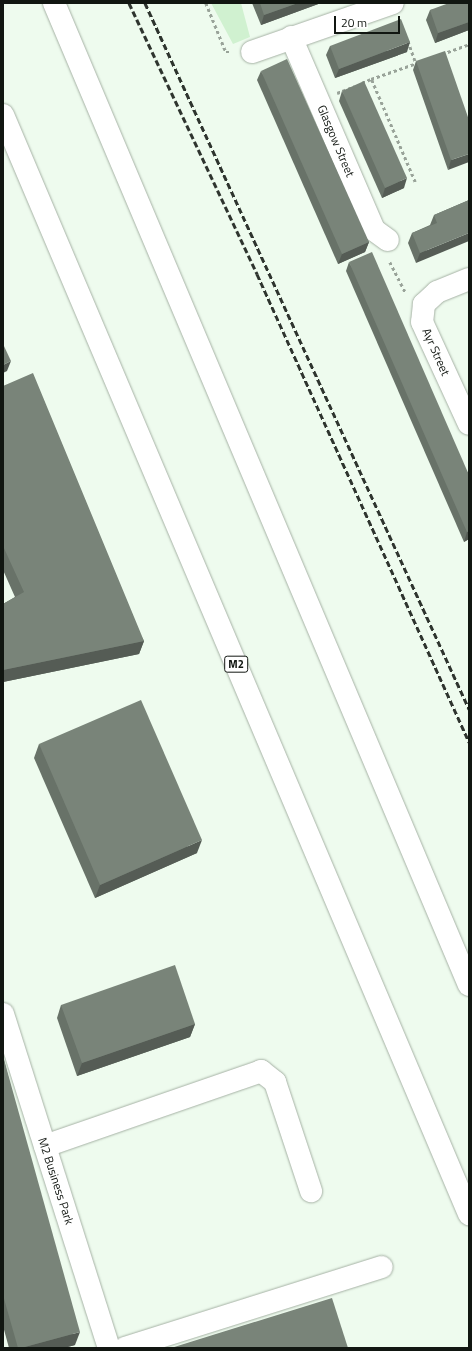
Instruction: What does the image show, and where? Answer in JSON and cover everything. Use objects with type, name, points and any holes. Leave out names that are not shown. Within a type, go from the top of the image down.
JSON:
[{"type":"main road","points":[[54,3],[469,985]]},
{"type":"main road","points":[[252,52],[393,3]]},
{"type":"main road","name":"Glasgow Street","points":[[292,37],[374,230],[388,240]]},
{"type":"main road","name":"M2","points":[[3,115],[469,1214]]},
{"type":"main road","name":"Ayr Street","points":[[469,279],[437,292],[424,304],[422,322],[469,424]]},
{"type":"main road","name":"M2 Business Park","points":[[3,1014],[109,1348]]},
{"type":"main road","points":[[45,1146],[261,1071],[275,1082],[311,1191]]},
{"type":"main road","points":[[125,1348],[382,1268]]},
{"type":"path","points":[[206,3],[226,52],[252,52]]},
{"type":"path","points":[[405,33],[416,63]]},
{"type":"path","points":[[436,56],[469,44]]},
{"type":"path","points":[[319,100],[423,61]]},
{"type":"path","points":[[370,80],[416,182]]},
{"type":"path","points":[[388,240],[388,260],[410,302],[423,313]]},
{"type":"green space","points":[[211,3],[241,3],[250,37],[233,44]]},
{"type":"building","points":[[260,3],[298,3],[264,15]]},
{"type":"building","points":[[449,3],[469,3],[469,22],[438,33],[430,10]]},
{"type":"building","points":[[401,19],[410,42],[339,69],[330,46]]},
{"type":"building","points":[[445,51],[469,120],[469,154],[451,160],[416,61]]},
{"type":"building","points":[[287,59],[369,242],[342,254],[261,71]]},
{"type":"building","points":[[364,81],[407,178],[385,188],[342,91]]},
{"type":"building","points":[[469,200],[469,233],[420,253],[412,233],[437,223],[434,215]]},
{"type":"building","points":[[372,252],[469,475],[469,531],[467,532],[349,262]]},
{"type":"building","points":[[3,344],[11,361],[3,365]]},
{"type":"building","points":[[33,373],[144,641],[3,670],[3,604],[24,592],[3,546],[3,386]]},
{"type":"building","points":[[141,700],[202,840],[100,885],[39,744]]},
{"type":"building","points":[[175,965],[195,1024],[82,1063],[61,1005]]},
{"type":"building","points":[[3,1056],[80,1332],[21,1348],[18,1348],[3,1295]]},
{"type":"building","points":[[332,1298],[348,1348],[171,1348]]},
{"type":"railway","points":[[129,3],[257,274],[469,742]]},
{"type":"railway","points":[[145,3],[469,709]]}]
